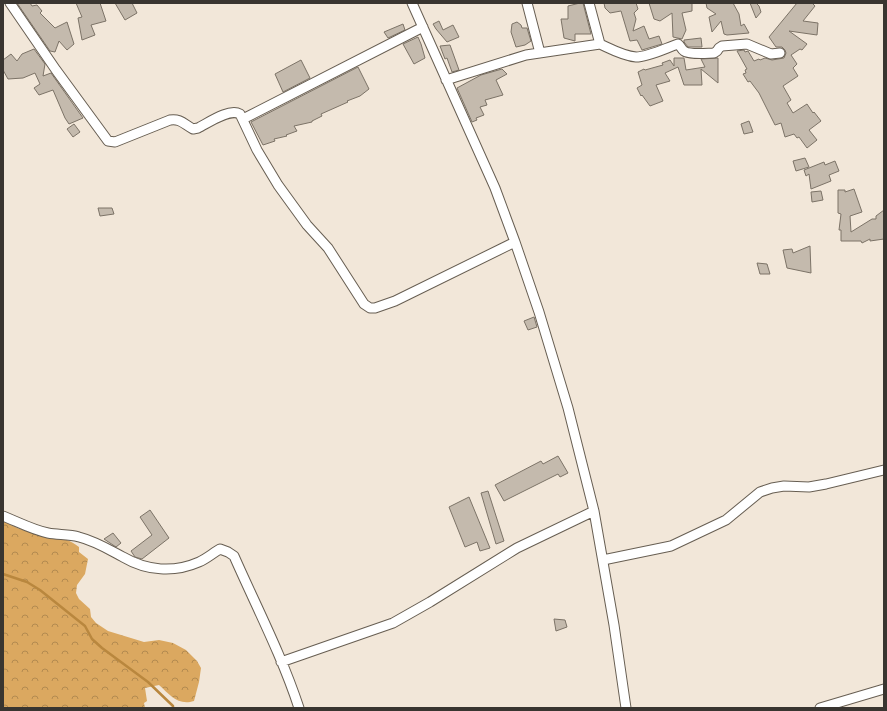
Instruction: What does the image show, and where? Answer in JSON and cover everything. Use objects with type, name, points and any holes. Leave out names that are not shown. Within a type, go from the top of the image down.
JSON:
[{"type":"street","points":[[10,3],[108,142],[115,142],[175,119],[193,129],[229,113],[238,113],[243,120],[257,150],[278,185],[308,225],[328,248],[364,304],[370,308],[375,308],[395,301],[515,242]]},
{"type":"street","points":[[412,3],[495,188],[515,242],[568,408],[594,511],[614,625],[626,708]]},
{"type":"street","points":[[527,3],[540,53]]},
{"type":"street","points":[[589,3],[600,44]]},
{"type":"street","points":[[243,120],[423,26]]},
{"type":"street","points":[[446,80],[526,55],[600,44],[624,55],[637,57],[651,54],[678,44],[681,45],[683,51],[688,53],[714,53],[722,46],[747,44],[771,54],[780,53]]},
{"type":"street","points":[[603,560],[672,546],[726,520],[760,492],[772,488],[784,486],[809,487],[884,470]]},
{"type":"street","points":[[281,662],[393,623],[436,599],[518,548],[594,511]]},
{"type":"street","points":[[3,516],[34,529],[48,533],[78,536],[102,545],[124,558],[138,564],[156,569],[182,568],[200,562],[220,549],[228,552],[234,556],[290,682],[299,708]]},
{"type":"street","points":[[820,708],[884,689]]},
{"type":"green space","points":[[3,521],[30,532],[59,537],[79,547],[79,552],[88,559],[85,574],[77,585],[76,593],[79,599],[90,609],[91,617],[96,623],[108,631],[144,642],[159,640],[173,643],[186,650],[197,661],[201,668],[194,701],[179,701],[159,685],[145,688],[147,701],[144,703],[145,708],[3,708]]},
{"type":"building","points":[[17,3],[30,3],[32,6],[37,5],[42,11],[40,13],[55,28],[67,22],[74,44],[67,50],[59,41],[55,52],[50,51]]},
{"type":"building","points":[[76,3],[100,3],[106,21],[91,25],[95,35],[82,40],[78,18],[82,17]]},
{"type":"building","points":[[115,3],[132,3],[137,13],[125,20]]},
{"type":"building","points":[[583,3],[591,34],[575,34],[575,41],[564,38],[561,19],[568,19],[568,6]]},
{"type":"building","points":[[604,3],[636,3],[638,9],[634,13],[636,19],[633,31],[644,26],[649,39],[659,36],[662,44],[642,50],[637,40],[630,41],[621,11],[610,13],[605,8]]},
{"type":"building","points":[[649,3],[692,3],[692,11],[682,13],[686,30],[682,39],[673,37],[672,13],[660,21],[654,19]]},
{"type":"building","points":[[706,3],[733,3],[739,14],[741,26],[744,24],[749,33],[724,34],[721,21],[712,32],[709,17],[716,14],[707,8]]},
{"type":"building","points":[[750,3],[756,3],[759,6],[761,12],[756,18]]},
{"type":"building","points":[[797,3],[812,3],[815,6],[803,21],[818,23],[817,35],[789,31],[807,44],[802,50],[800,49],[791,55],[797,64],[793,68],[798,76],[783,86],[791,100],[787,103],[793,113],[807,104],[821,121],[809,130],[817,140],[807,148],[799,137],[797,138],[794,134],[785,137],[781,123],[775,125],[759,93],[750,81],[748,82],[743,74],[746,73],[745,70],[747,69],[737,51],[748,51],[754,61],[765,58],[772,60],[784,58],[786,53],[785,50],[782,47],[776,47],[769,37]]},
{"type":"building","points":[[439,21],[443,30],[453,25],[459,37],[447,42],[433,24]]},
{"type":"building","points":[[517,22],[522,28],[527,28],[531,41],[525,45],[516,47],[511,32],[512,24]]},
{"type":"building","points":[[403,24],[405,30],[388,38],[384,32]]},
{"type":"building","points":[[418,37],[425,58],[414,64],[403,44]]},
{"type":"building","points":[[701,38],[702,47],[688,47],[684,42],[684,40]]},
{"type":"building","points":[[450,45],[459,70],[452,72],[447,58],[445,59],[440,46]]},
{"type":"building","points":[[34,49],[45,64],[43,76],[51,73],[83,118],[69,124],[53,90],[39,95],[34,88],[40,84],[35,73],[23,78],[8,79],[3,70],[3,60],[11,54],[17,61],[22,54]]},
{"type":"building","points":[[674,58],[684,58],[686,70],[705,67],[701,59],[718,58],[718,83],[701,69],[702,85],[684,85],[678,67],[665,73],[670,81],[656,85],[663,101],[650,106],[642,95],[641,96],[637,88],[642,85],[638,72],[644,69],[663,65],[662,63],[670,60],[674,66]]},
{"type":"building","points":[[301,60],[310,78],[283,92],[275,74]]},
{"type":"building","points":[[358,67],[369,89],[360,96],[321,114],[322,116],[312,122],[294,126],[297,131],[286,135],[287,136],[274,139],[275,141],[263,145],[251,122]]},
{"type":"building","points":[[502,69],[507,74],[496,80],[503,95],[485,100],[487,105],[480,107],[484,115],[476,118],[477,120],[472,122],[457,88],[481,75]]},
{"type":"building","points":[[749,121],[753,132],[744,134],[741,124]]},
{"type":"building","points":[[74,124],[80,132],[73,137],[67,129]]},
{"type":"building","points":[[805,158],[809,167],[796,171],[793,161]]},
{"type":"building","points":[[835,161],[839,171],[829,175],[831,181],[811,189],[809,174],[806,176],[804,170],[824,162],[825,165]]},
{"type":"building","points":[[854,189],[862,212],[850,216],[851,232],[872,219],[876,219],[876,216],[884,210],[884,239],[870,241],[870,239],[862,243],[861,241],[841,241],[841,230],[839,230],[841,214],[838,213],[838,190],[845,190],[845,192]]},
{"type":"building","points":[[821,191],[823,200],[812,202],[811,192]]},
{"type":"building","points":[[98,208],[112,208],[114,214],[100,216]]},
{"type":"building","points":[[810,246],[811,273],[787,268],[783,250],[792,249],[793,253]]},
{"type":"building","points":[[757,263],[767,264],[770,274],[760,274]]},
{"type":"building","points":[[534,317],[537,327],[528,330],[524,321]]},
{"type":"building","points":[[558,456],[568,473],[560,477],[558,474],[504,501],[495,485],[541,461],[543,464]]},
{"type":"building","points":[[488,491],[504,541],[496,544],[481,493]]},
{"type":"building","points":[[469,497],[490,548],[480,551],[477,542],[465,547],[449,507]]},
{"type":"building","points":[[150,510],[169,538],[142,559],[135,557],[131,551],[152,535],[140,517]]},
{"type":"building","points":[[113,533],[121,543],[116,547],[104,539]]},
{"type":"building","points":[[554,619],[565,620],[567,627],[556,631]]},
{"type":"waterway","points":[[3,574],[27,582],[40,590],[85,626],[92,639],[148,682],[173,706],[173,708]]}]
